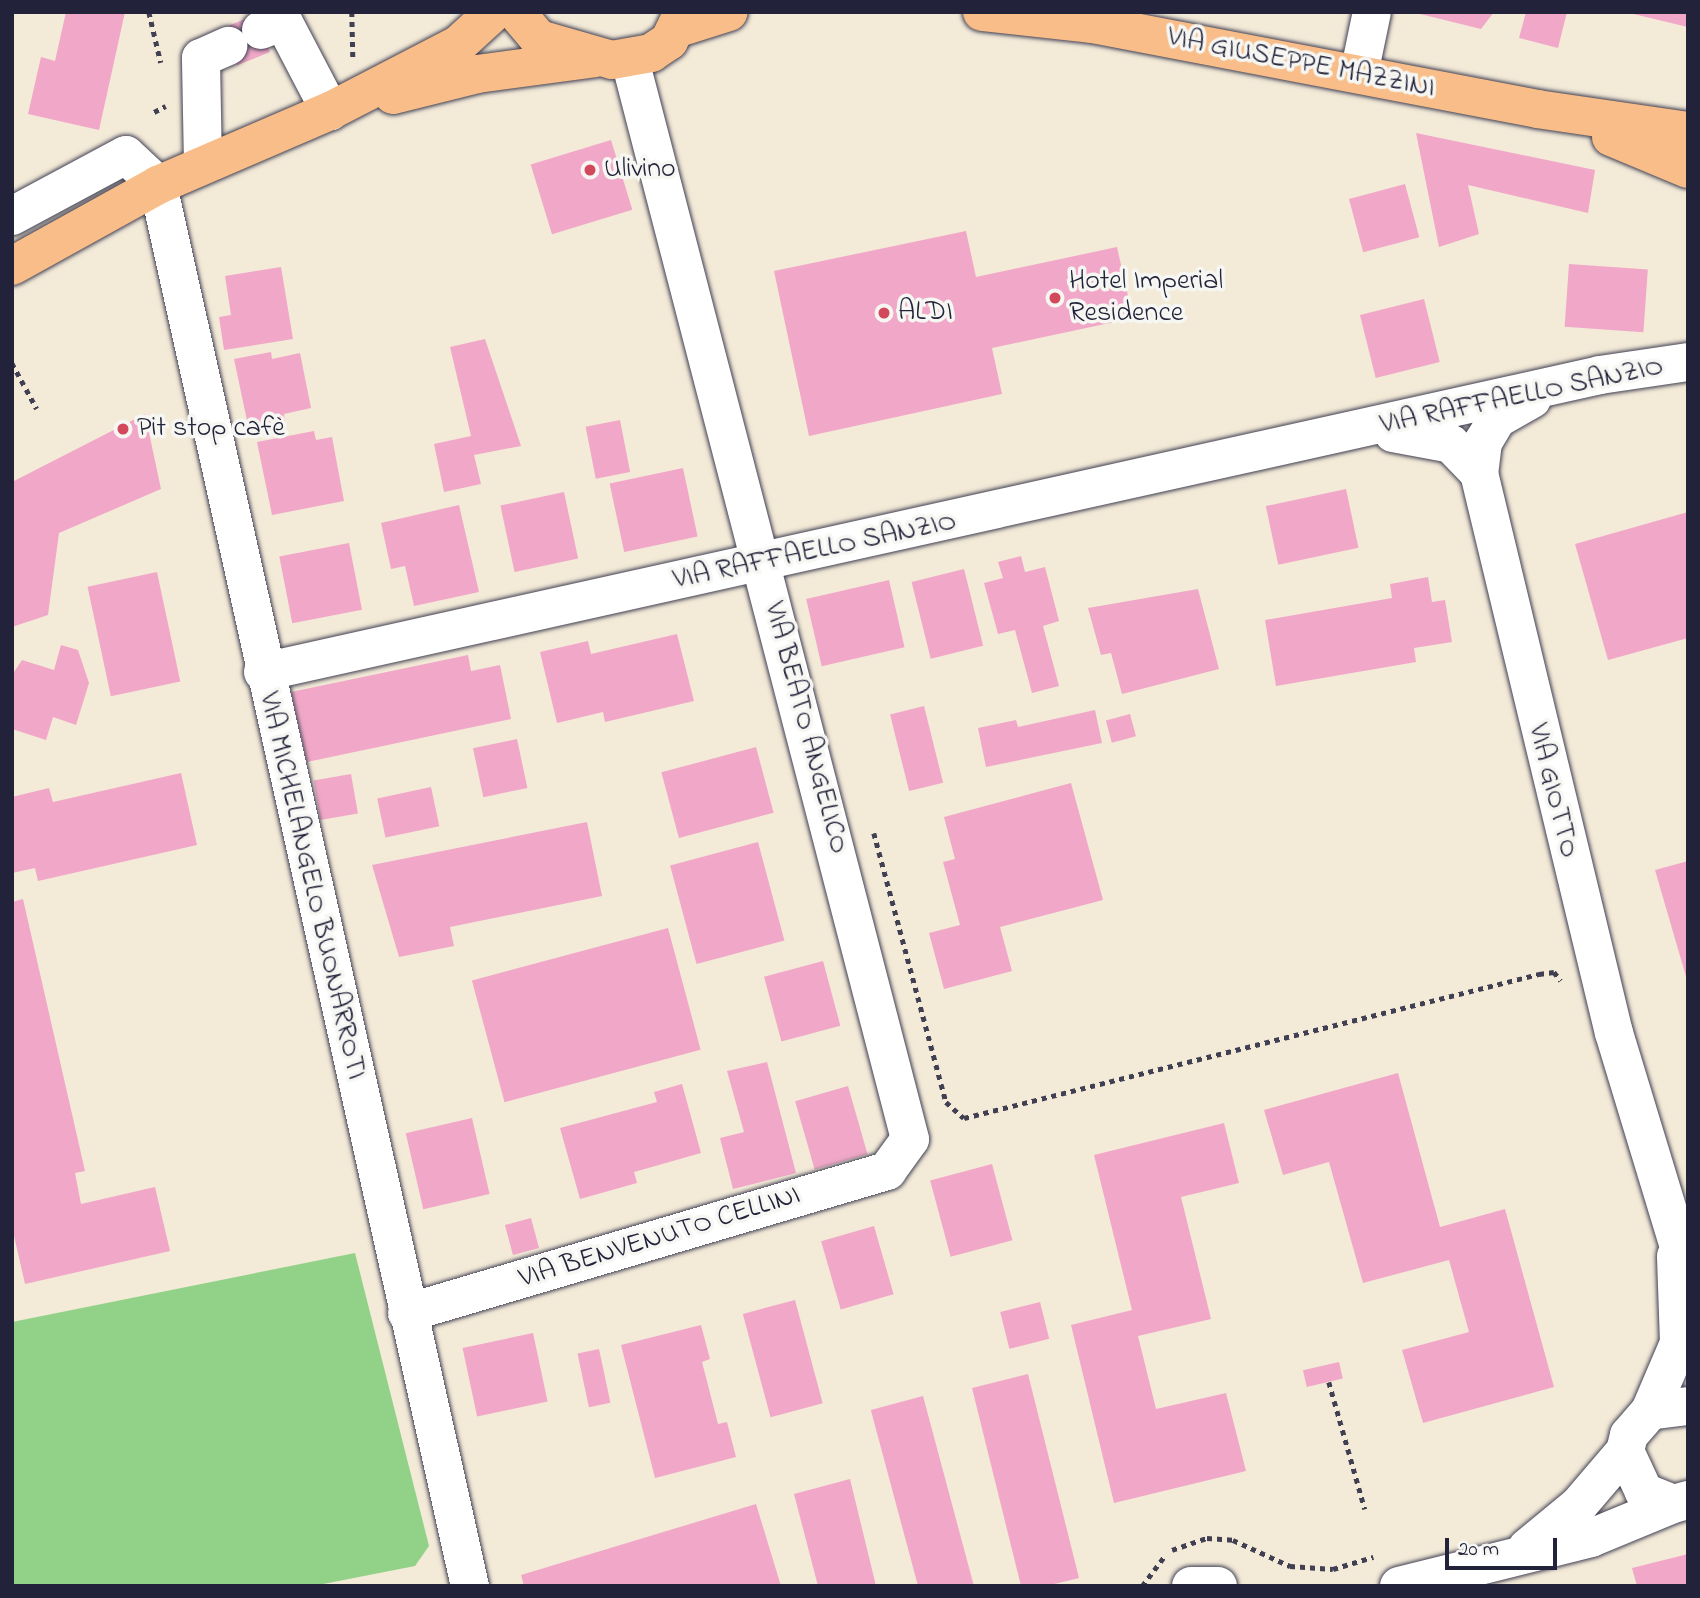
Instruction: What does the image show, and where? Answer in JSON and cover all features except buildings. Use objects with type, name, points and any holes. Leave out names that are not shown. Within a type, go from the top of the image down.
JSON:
[{"type":"main road","points":[[12,267],[158,186],[330,111],[459,44],[494,12]]},
{"type":"main road","points":[[516,12],[539,39],[612,59]]},
{"type":"main road","points":[[330,111],[477,74],[651,53],[681,20],[729,12]]},
{"type":"main road","name":"VIA GIUSEPPE MAZZINI","points":[[982,12],[1176,41],[1537,109],[1688,131]]},
{"type":"main road","name":"VIA GIUSEPPE MAZZINI","points":[[1537,109],[1688,169]]},
{"type":"street","points":[[1125,12],[1176,41]]},
{"type":"street","points":[[1359,74],[1372,12]]},
{"type":"street","points":[[203,165],[201,58],[283,21],[330,111]]},
{"type":"street","name":"VIA BEATO ANGELICO","points":[[612,59],[760,564],[834,834],[911,1127],[905,1151]]},
{"type":"street","points":[[12,216],[126,155],[158,186]]},
{"type":"street","name":"VIA MICHELANGELO BUONARROTI","points":[[158,186],[263,672],[407,1313],[462,1584]]},
{"type":"street","name":"VIA RAFFAELLO SANZIO","points":[[263,672],[1684,362]]},
{"type":"street","name":"VIA GIOTTO","points":[[1522,1552],[1578,1506],[1626,1451],[1629,1435],[1650,1411],[1679,1343],[1680,1243],[1547,774],[1479,473],[1483,442],[1497,419],[1553,389]]},
{"type":"street","name":"VIA RAFFAELLO SANZIO","points":[[1367,431],[1433,436],[1451,444],[1479,473]]},
{"type":"street","name":"VIA BENVENUTO CELLINI","points":[[407,1313],[887,1171],[905,1151]]},
{"type":"street","points":[[1650,1411],[1688,1406]]},
{"type":"street","points":[[1626,1451],[1627,1466],[1644,1492],[1681,1502]]},
{"type":"street","points":[[1392,1569],[1522,1552],[1591,1538],[1681,1502]]},
{"type":"street","points":[[1191,1586],[1218,1586]]},
{"type":"path","points":[[12,363],[37,409]]},
{"type":"path","points":[[834,834],[873,833],[946,1102],[964,1118],[1539,974],[1554,972],[1570,992]]},
{"type":"path","points":[[1329,1382],[1365,1509]]},
{"type":"path","points":[[1332,1569],[1392,1569]]},
{"type":"green space","points":[[355,1253],[429,1546],[415,1566],[313,1586],[12,1586],[12,1322]]},
{"type":"place","name":"Ulivino","points":[[590,170]]},
{"type":"place","name":"Hotel Imperial Residence","points":[[1055,298]]},
{"type":"place","name":"ALDI","points":[[884,313]]},
{"type":"place","name":"Pit stop cafè","points":[[123,429]]}]
